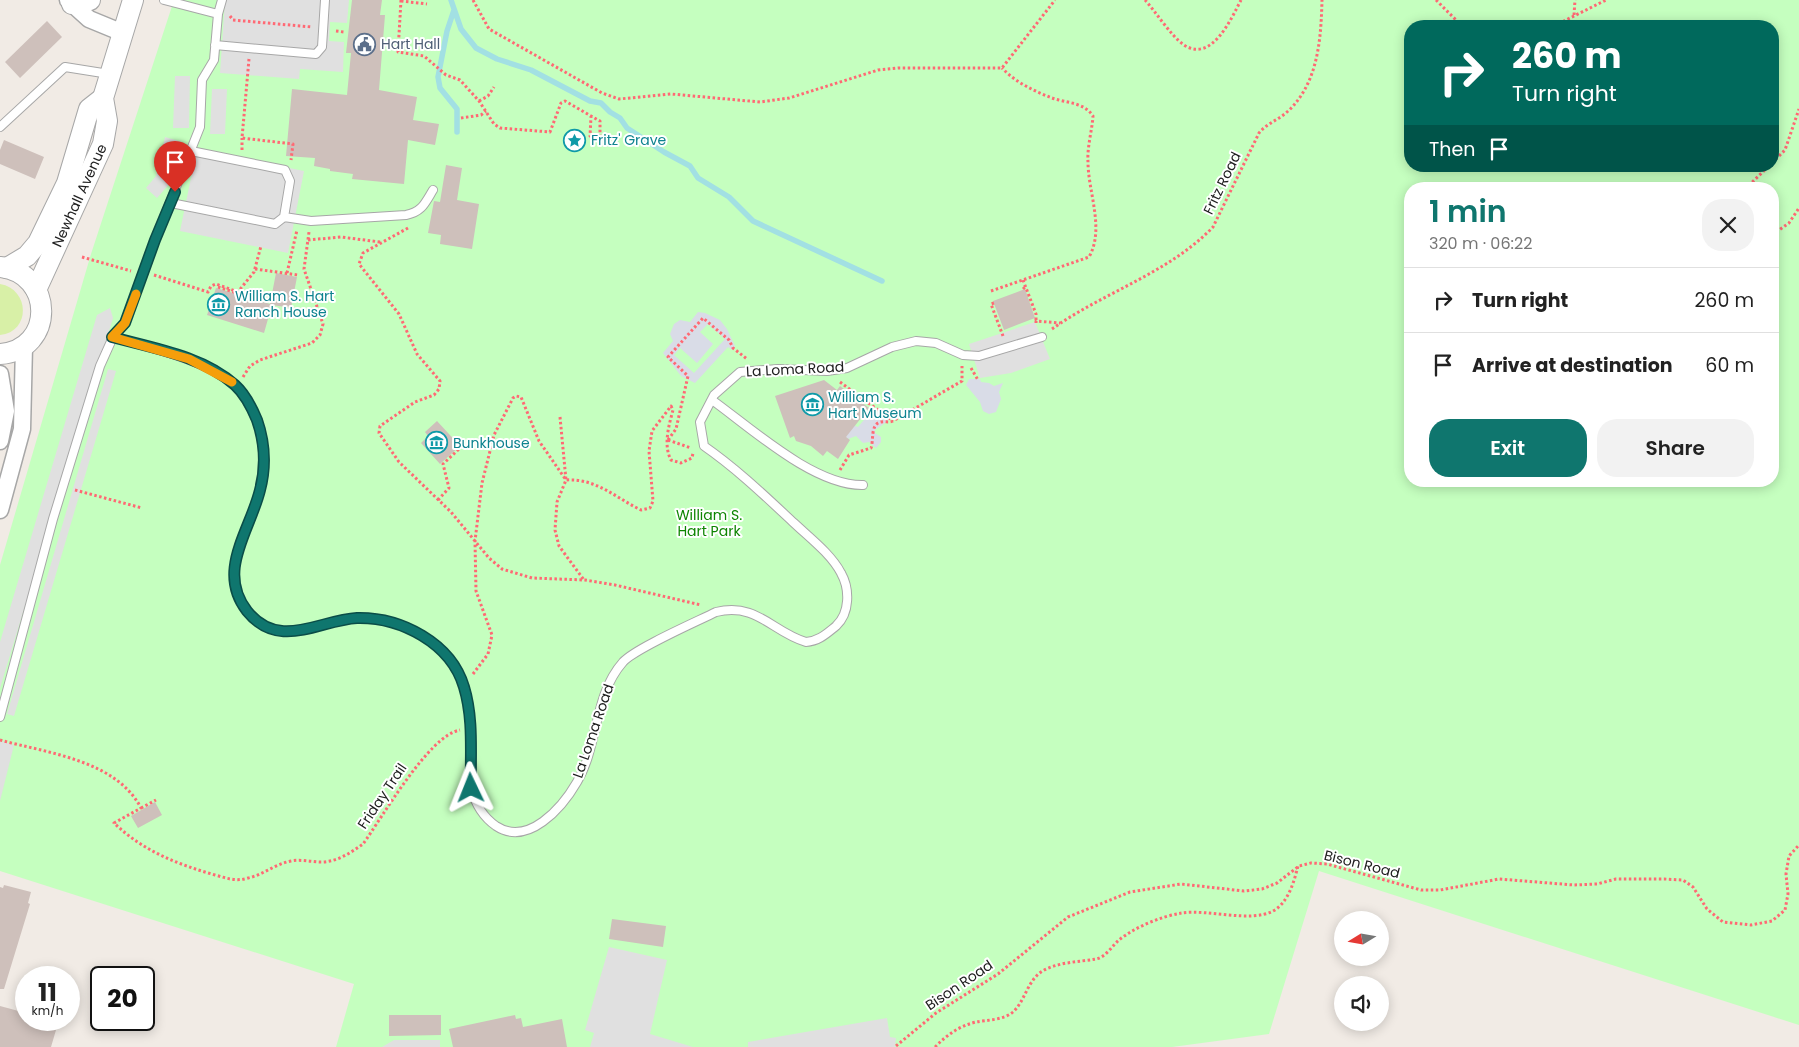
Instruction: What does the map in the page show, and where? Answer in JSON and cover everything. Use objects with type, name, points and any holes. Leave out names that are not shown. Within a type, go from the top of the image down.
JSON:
[{"type":"street","name":"Newhall Avenue","points":[[36,290],[103,144],[107,121],[103,98],[133,0]]},
{"type":"street","points":[[77,1],[89,19],[123,33]]},
{"type":"street","name":"Newhall Avenue","points":[[4,267],[27,256],[38,243],[67,183],[88,109],[103,98]]},
{"type":"street","points":[[0,354],[12,352],[24,346],[35,334],[41,320],[41,305],[36,290],[21,274],[4,267]]},
{"type":"street","points":[[0,510],[22,430],[24,346]]},
{"type":"street","points":[[0,374],[6,411],[0,441]]},
{"type":"lane","points":[[164,0],[218,14]]},
{"type":"lane","points":[[216,45],[313,55],[322,47],[325,0]]},
{"type":"lane","points":[[0,717],[63,487],[100,366],[112,337],[125,323],[200,127],[202,80],[214,60],[218,14],[221,2]]},
{"type":"lane","points":[[0,127],[65,67],[110,74]]},
{"type":"lane","points":[[171,203],[275,224],[284,217],[290,181],[285,170],[191,151]]},
{"type":"lane","points":[[284,217],[311,221],[416,213],[422,208],[433,190]]},
{"type":"lane","name":"La Loma Road","points":[[112,337],[189,359],[236,385],[246,399],[261,431],[265,464],[260,490],[237,549],[234,565],[233,576],[240,602],[248,613],[259,622],[283,631],[296,632],[343,620],[368,619],[403,627],[432,641],[448,657],[463,684],[470,713],[471,788],[480,809],[491,823],[501,829],[516,832],[533,829],[554,811],[577,782],[587,759],[603,696],[610,679],[624,661],[716,612],[738,609],[762,617],[796,640],[806,642],[824,637],[841,621],[847,596],[846,584],[840,571],[816,544],[758,487],[704,446],[700,422],[712,400],[728,380],[740,372],[778,369],[828,371],[847,368],[892,347],[916,341],[936,342],[963,355],[979,356],[1042,337]]},
{"type":"lane","points":[[712,400],[803,466],[838,483],[863,485]]},
{"type":"path","points":[[424,2],[401,0],[398,52],[424,56],[446,75],[460,80],[479,100],[494,124],[500,128],[547,133],[552,131],[563,101],[591,116],[600,123],[600,135],[597,138],[590,136],[591,116]]},
{"type":"path","points":[[473,0],[489,29],[602,93],[619,99],[671,94],[760,102],[789,98],[878,70],[898,68],[1002,68],[1012,79],[1051,97],[1082,106],[1093,116],[1087,161],[1096,233],[1095,247],[1089,257],[1080,261],[991,292]]},
{"type":"path","points":[[1002,68],[1055,0]]},
{"type":"path","points":[[1145,0],[1183,44],[1195,49],[1210,46],[1225,30],[1241,0]]},
{"type":"path","name":"Fritz Road","points":[[1042,337],[1079,311],[1140,280],[1202,239],[1213,227],[1259,133],[1264,127],[1287,112],[1304,92],[1314,72],[1322,0]]},
{"type":"path","points":[[1436,0],[1456,20]]},
{"type":"path","points":[[1574,16],[1575,0]]},
{"type":"path","points":[[1566,20],[1606,0]]},
{"type":"path","points":[[221,2],[234,20],[323,29]]},
{"type":"path","points":[[250,48],[242,138],[293,144],[289,176]]},
{"type":"path","points":[[479,100],[488,96],[494,87]]},
{"type":"path","points":[[1779,156],[1785,150],[1799,109]]},
{"type":"path","points":[[462,118],[481,115],[486,111]]},
{"type":"path","points":[[1751,182],[1762,172]]},
{"type":"path","points":[[1779,230],[1789,224],[1799,208]]},
{"type":"path","points":[[416,213],[409,228],[363,253],[359,264],[399,314],[417,354],[438,378],[440,385],[434,394],[415,402],[380,426],[379,433],[399,462],[438,500],[502,569],[532,578],[585,580],[700,604],[708,616]]},
{"type":"path","points":[[287,273],[300,220]]},
{"type":"path","points":[[236,385],[250,366],[260,360],[312,343],[320,335],[323,324],[304,269],[311,221]]},
{"type":"path","points":[[308,240],[341,237],[381,242]]},
{"type":"path","points":[[237,292],[255,270],[261,246]]},
{"type":"path","points":[[82,257],[143,275],[154,275],[208,292],[211,286],[216,284],[250,298]]},
{"type":"path","points":[[255,270],[298,275]]},
{"type":"path","points":[[1023,280],[1024,288],[1036,314],[1037,321],[1060,323]]},
{"type":"path","points":[[218,287],[237,292]]},
{"type":"path","points":[[994,303],[991,304],[998,322]]},
{"type":"path","points":[[668,440],[676,429],[688,376],[668,357],[703,318],[730,340],[733,348],[752,362]]},
{"type":"path","points":[[844,462],[850,455],[871,448],[872,431],[877,424],[882,421],[893,422],[962,381],[963,355]]},
{"type":"path","points":[[841,383],[893,422]]},
{"type":"path","points":[[475,672],[488,654],[492,635],[476,591],[475,541],[482,483],[488,454],[501,420],[516,396],[521,397],[539,441],[548,457],[566,480],[588,482],[612,492],[641,510],[650,508],[653,501],[649,459],[652,431],[671,406],[673,410],[668,440],[668,454],[671,460],[681,463],[692,458],[694,454],[689,446],[668,440]]},
{"type":"path","points":[[560,417],[566,480],[557,502],[555,530],[559,546],[585,580]]},
{"type":"path","points":[[438,500],[449,488],[443,464],[459,449]]},
{"type":"path","points":[[63,487],[142,508]]},
{"type":"path","name":"Friday Trail","points":[[141,808],[114,823],[130,838],[154,853],[194,870],[229,880],[249,878],[278,864],[294,860],[335,860],[363,844],[431,747],[455,731],[470,729]]},
{"type":"path","points":[[0,740],[96,768],[115,779],[133,794],[141,808],[156,800]]},
{"type":"path","name":"Bison Road","points":[[896,1046],[936,1013],[998,974],[1068,917],[1130,892],[1182,884],[1244,890],[1262,889],[1277,883],[1299,866],[1327,864],[1421,890],[1440,890],[1499,879],[1574,885],[1597,884],[1616,879],[1683,880],[1693,887],[1707,909],[1724,922],[1751,925],[1772,921],[1784,910],[1788,894],[1786,874],[1790,856],[1799,846]]},
{"type":"path","points":[[934,1047],[950,1033],[974,1023],[998,1019],[1012,1013],[1030,984],[1041,972],[1080,960],[1098,959],[1130,932],[1158,920],[1181,913],[1209,912],[1261,916],[1274,911],[1292,889],[1299,866]]},
{"type":"green space","name":"William S. Hart Park","points":[[174,0],[1799,0],[1799,1025],[1319,871],[1269,1034],[1172,1047],[336,1047],[354,984],[0,871],[0,565],[91,254]]},
{"type":"green space","points":[[0,284],[10,288],[17,294],[23,310],[22,319],[17,326],[10,332],[0,335]]},
{"type":"shaded area","points":[[225,0],[349,0],[347,23],[330,22],[329,41],[344,42],[343,72],[300,69],[299,79],[220,73]]},
{"type":"shaded area","points":[[175,76],[190,76],[189,128],[173,128]]},
{"type":"shaded area","points":[[212,89],[227,89],[225,134],[210,134]]},
{"type":"shaded area","points":[[165,137],[182,142],[171,182],[157,198],[146,188],[156,176]]},
{"type":"shaded area","points":[[197,149],[304,171],[288,253],[180,231]]},
{"type":"shaded area","points":[[110,308],[113,318],[0,688],[0,642],[97,315]]},
{"type":"shaded area","points":[[698,312],[720,320],[727,329],[735,346],[732,350],[728,347],[695,383],[681,376],[663,353],[673,341],[670,334],[674,324],[680,320],[690,322]],"holes":[[[708,324],[725,339],[694,373],[674,355],[680,348],[697,363],[713,344],[700,332]]]},
{"type":"shaded area","points":[[1035,322],[1050,359],[1011,373],[980,378],[969,344]]},
{"type":"shaded area","points":[[108,369],[116,371],[14,716],[7,714]]},
{"type":"shaded area","points":[[969,379],[980,379],[981,382],[994,386],[1003,383],[999,392],[1001,399],[996,412],[989,414],[983,411],[980,402],[966,385]]},
{"type":"shaded area","points":[[873,409],[888,421],[875,430],[875,433],[881,437],[881,442],[876,448],[869,442],[863,443],[856,436],[848,439],[838,430],[858,427]]},
{"type":"shaded area","points":[[1,741],[14,745],[0,801],[0,743]]},
{"type":"shaded area","points":[[609,947],[667,960],[650,1034],[693,1047],[590,1047],[594,1033],[585,1030]]},
{"type":"shaded area","points":[[887,1018],[890,1037],[896,1038],[895,1047],[748,1047],[748,1042]]},
{"type":"shaded area","points":[[394,1040],[440,1040],[440,1047],[382,1047]]},
{"type":"building","points":[[352,0],[382,0],[380,15],[385,15],[379,90],[417,97],[413,120],[439,124],[435,145],[408,140],[404,184],[352,179],[353,174],[330,171],[330,169],[314,166],[315,158],[286,156],[292,89],[347,95],[351,53],[346,53]]},
{"type":"building","points":[[47,21],[62,37],[20,78],[5,62]]},
{"type":"building","points":[[4,140],[44,157],[35,179],[0,164],[0,150]]},
{"type":"building","points":[[446,165],[462,168],[457,200],[479,204],[472,249],[440,244],[441,235],[428,233],[434,201],[440,202]]},
{"type":"building","points":[[276,273],[297,277],[291,308],[272,305],[264,333],[207,315],[216,288],[270,304]]},
{"type":"building","points":[[1025,289],[1035,318],[1004,330],[993,301]]},
{"type":"building","points":[[824,380],[837,390],[840,386],[869,408],[846,437],[850,440],[838,459],[827,451],[823,456],[811,446],[796,441],[794,436],[790,438],[775,396]]},
{"type":"building","points":[[437,421],[460,446],[440,464],[421,443],[428,436],[425,432]]},
{"type":"building","points":[[155,802],[162,815],[138,828],[131,816]]},
{"type":"building","points":[[4,885],[31,892],[28,903],[30,904],[4,989],[0,989],[0,887],[3,888]]},
{"type":"building","points":[[612,919],[666,926],[663,947],[609,939]]},
{"type":"building","points":[[0,1006],[15,1010],[15,1031],[56,1031],[51,1047],[0,1047]]},
{"type":"building","points":[[389,1015],[441,1015],[441,1035],[389,1036]]},
{"type":"building","points":[[515,1015],[516,1019],[521,1018],[523,1027],[562,1019],[567,1047],[453,1047],[449,1029]]},
{"type":"waterway","points":[[451,0],[461,29],[476,48],[497,59],[531,70],[590,101],[601,103],[620,118],[627,128],[690,166],[698,178],[729,197],[753,221],[882,281]]},
{"type":"waterway","points":[[454,10],[447,31],[438,77],[440,88],[457,109],[457,132]]},
{"type":"slow traffic","points":[[136,294],[125,323],[112,337],[189,359],[232,382]]},
{"type":"place","name":"Hart Hall","points":[[365,44]]},
{"type":"place","name":"Fritz' Grave","points":[[575,140]]},
{"type":"place","name":"William S. Hart Ranch House","points":[[219,304]]},
{"type":"place","name":"William S. Hart Museum","points":[[812,405]]},
{"type":"place","name":"Bunkhouse","points":[[437,443]]},
{"type":"route","points":[[175,192],[155,240],[125,323],[112,337],[189,359],[217,373],[236,385],[254,414],[261,431],[265,464],[260,490],[252,515],[237,549],[234,565],[233,576],[240,602],[248,613],[259,622],[283,631],[296,632],[356,618],[386,622],[403,627],[432,641],[448,657],[464,687],[470,713],[471,788]]}]
